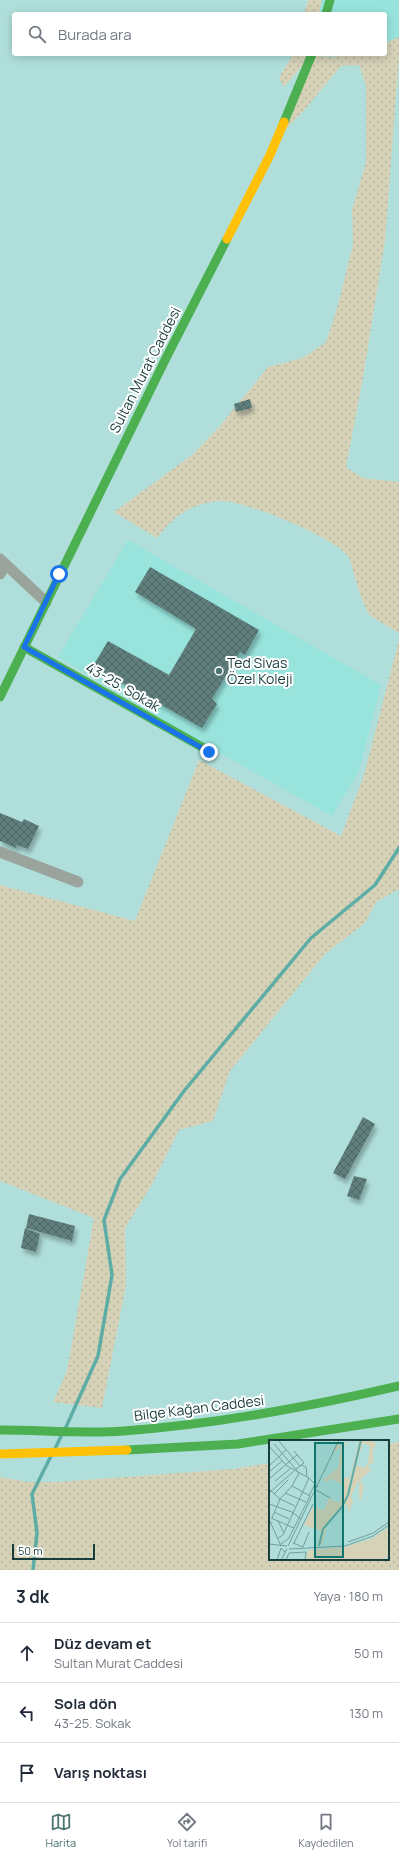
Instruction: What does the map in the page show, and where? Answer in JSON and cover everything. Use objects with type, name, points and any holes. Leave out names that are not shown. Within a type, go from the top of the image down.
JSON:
[{"type":"street","points":[[327,12],[330,0]]},
{"type":"street","name":"Sultan Murat Caddesi","points":[[0,697],[165,360],[270,155],[311,56]]},
{"type":"street","points":[[2,566],[46,602]]},
{"type":"street","name":"43-25. Sokak","points":[[24,647],[209,752]]},
{"type":"street","points":[[0,852],[78,882]]},
{"type":"street","name":"Bilge Kağan Caddesi","points":[[5,1430],[122,1431],[200,1424],[327,1404],[399,1386]]},
{"type":"street","points":[[0,1454],[238,1444],[399,1419]]},
{"type":"shaded area","points":[[308,0],[322,0],[319,12],[305,12]]},
{"type":"shaded area","points":[[322,0],[399,0],[399,37],[387,42],[387,12],[319,12]]},
{"type":"shaded area","points":[[399,37],[399,58],[385,241],[363,378],[346,467],[363,478],[399,482],[399,633],[369,615],[360,594],[347,555],[338,547],[306,529],[286,520],[266,512],[231,502],[210,502],[184,512],[169,524],[157,538],[114,512],[192,455],[219,427],[268,367],[303,358],[326,342],[338,305],[353,244],[352,210],[366,162],[366,86],[359,65],[341,66],[306,108],[274,142],[309,58],[284,87],[279,78],[292,56],[387,56],[387,42]]},
{"type":"shaded area","name":"Ted Sivas Özel Koleji","points":[[128,540],[381,685],[359,771],[332,816],[195,739],[58,657]]},
{"type":"shaded area","points":[[399,640],[399,889],[376,902],[365,923],[325,954],[230,1071],[213,1121],[179,1130],[151,1186],[125,1228],[126,1285],[102,1408],[53,1402],[67,1371],[94,1218],[0,1181],[0,885],[135,921],[199,760],[341,836],[364,775]]},
{"type":"shaded area","points":[[399,1442],[399,1570],[0,1570],[0,1477],[28,1482],[57,1482],[233,1469],[269,1463],[269,1560],[389,1560],[389,1444]]},
{"type":"building","points":[[250,399],[252,408],[236,412],[234,404]]},
{"type":"building","points":[[150,567],[259,630],[245,655],[240,652],[212,699],[217,704],[202,728],[93,666],[108,641],[169,675],[196,629],[135,592]]},
{"type":"building","points":[[0,813],[22,822],[24,819],[39,826],[28,849],[17,845],[16,848],[0,841]]},
{"type":"building","points":[[363,1117],[375,1124],[345,1179],[333,1173]]},
{"type":"building","points":[[354,1176],[367,1179],[359,1200],[347,1196]]},
{"type":"building","points":[[29,1214],[75,1226],[72,1241],[26,1228]]},
{"type":"building","points":[[25,1228],[40,1234],[36,1252],[21,1248]]},
{"type":"waterway","points":[[66,1427],[98,1356],[112,1275],[104,1220],[120,1179],[184,1091],[311,938],[375,885],[399,848]]},
{"type":"waterway","points":[[55,1449],[62,1434]]},
{"type":"waterway","points":[[33,1570],[37,1533],[32,1494],[51,1456]]},
{"type":"traffic: fast","points":[[327,12],[330,0]]},
{"type":"traffic: fast","points":[[284,122],[311,56]]},
{"type":"traffic: fast","points":[[0,697],[165,360],[227,239]]},
{"type":"traffic: fast","points":[[24,647],[209,751]]},
{"type":"traffic: fast","points":[[0,1430],[93,1432],[159,1428],[263,1414],[399,1386]]},
{"type":"traffic: fast","points":[[127,1450],[238,1444],[399,1419]]},
{"type":"traffic: slow","points":[[227,239],[270,155],[284,122]]},
{"type":"traffic: slow","points":[[0,1454],[127,1450]]},
{"type":"place","name":"Ted Sivas Özel Koleji","points":[[219,671]]},
{"type":"route","points":[[59,574],[24,647],[209,752]]}]
